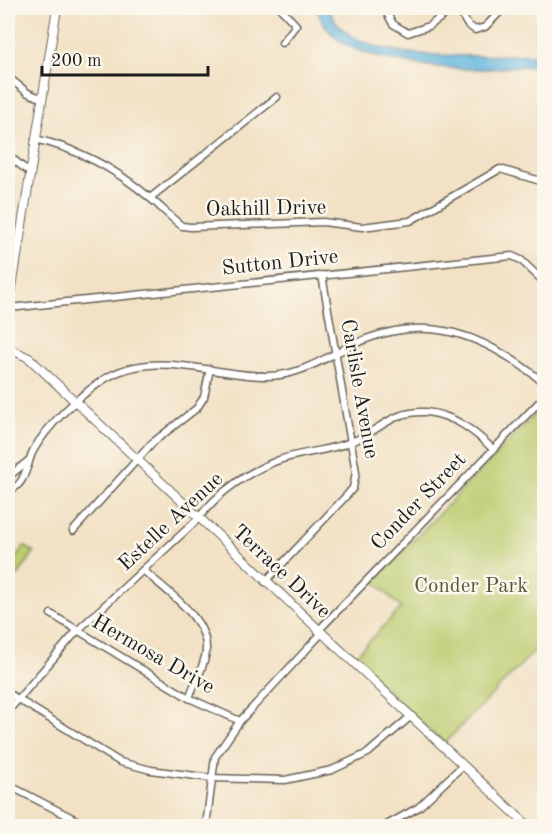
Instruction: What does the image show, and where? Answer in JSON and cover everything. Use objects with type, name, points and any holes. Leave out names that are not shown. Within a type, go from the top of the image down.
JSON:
[{"type":"street","points":[[280,8],[296,25],[282,43]]},
{"type":"street","points":[[384,8],[393,24],[408,33],[429,26],[456,8],[467,24],[476,30],[485,27],[504,8]]},
{"type":"street","points":[[539,8],[544,13]]},
{"type":"street","points":[[8,310],[55,10]]},
{"type":"street","points":[[8,76],[28,93],[41,98]]},
{"type":"street","points":[[150,198],[277,97]]},
{"type":"street","name":"Oakhill Drive","points":[[35,139],[66,146],[90,156],[150,198],[182,226],[190,227],[323,222],[362,227],[410,221],[500,169],[544,182]]},
{"type":"street","points":[[8,155],[30,173]]},
{"type":"street","name":"Sutton Drive","points":[[8,310],[512,256],[521,260],[544,282]]},
{"type":"street","name":"Carlisle Avenue","points":[[265,582],[353,488],[356,472],[322,275]]},
{"type":"street","points":[[8,490],[20,481],[41,439],[76,402],[104,380],[133,368],[154,364],[278,375],[301,370],[384,334],[416,330],[442,331],[489,344],[508,354],[544,383]]},
{"type":"street","name":"Terrace Drive","points":[[8,348],[29,358],[265,582],[528,826]]},
{"type":"street","points":[[73,531],[136,459],[165,431],[202,402],[210,369]]},
{"type":"street","name":"Conder Street","points":[[206,826],[215,758],[240,721],[320,632],[544,397]]},
{"type":"street","name":"Estelle Avenue","points":[[8,711],[77,631],[198,519],[220,495],[253,472],[279,460],[352,442],[390,418],[425,412],[446,416],[460,422],[493,449]]},
{"type":"street","points":[[8,477],[28,461]]},
{"type":"street","points":[[143,570],[195,618],[205,633],[207,651],[189,698]]},
{"type":"street","name":"Hermosa Drive","points":[[51,614],[189,698],[240,721]]},
{"type":"street","points":[[8,693],[120,762],[152,770],[211,778],[285,780],[332,770],[368,753],[410,717]]},
{"type":"street","points":[[385,826],[419,807],[462,766]]},
{"type":"street","points":[[8,785],[88,826]]},
{"type":"green space","name":"Conder Park","points":[[544,405],[544,641],[444,744],[353,658],[401,608],[374,581]]},
{"type":"green space","points":[[24,546],[34,552],[17,577],[8,569]]},
{"type":"water","points":[[316,8],[329,8],[342,28],[363,42],[392,50],[458,56],[544,55],[544,70],[522,66],[485,69],[451,68],[410,63],[370,54],[353,48],[336,38],[320,18]]}]
